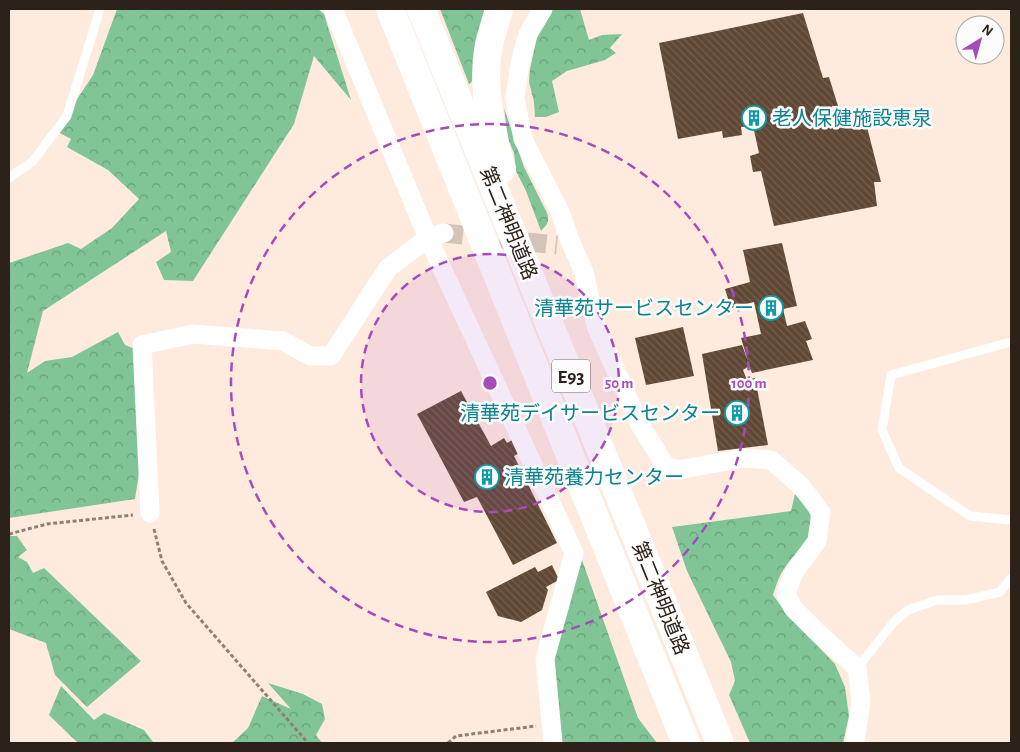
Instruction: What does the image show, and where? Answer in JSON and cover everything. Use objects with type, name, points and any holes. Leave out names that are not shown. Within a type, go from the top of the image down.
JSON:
[{"type":"highway","points":[[376,9],[464,193]]},
{"type":"highway","name":"第二神明道路","points":[[390,9],[686,743]]},
{"type":"highway","name":"第二神明道路","points":[[421,9],[720,743]]},
{"type":"highway","points":[[499,9],[488,50],[487,98],[494,142],[509,191],[509,223]]},
{"type":"street","points":[[333,9],[436,236],[574,553],[545,659],[553,743]]},
{"type":"street","points":[[544,9],[528,34],[520,63],[515,98],[523,139],[561,214],[563,243],[584,272],[596,326],[639,423],[665,465],[678,470],[742,458],[771,460],[801,486],[821,512],[817,541],[794,572],[786,594],[793,608],[857,668],[861,701],[855,743]]},
{"type":"street","points":[[150,513],[142,345],[194,334],[284,342],[310,356],[331,356],[388,268],[436,236]]},
{"type":"lane","points":[[9,178],[32,162],[67,116],[100,9]]},
{"type":"lane","points":[[1011,342],[891,374],[882,430],[899,468],[970,516],[1011,520]]},
{"type":"lane","points":[[857,668],[894,622],[908,610],[937,600],[966,600],[1000,592],[1011,578]]},
{"type":"path","points":[[9,534],[46,524],[150,513],[162,561],[186,603],[308,743]]},
{"type":"path","points":[[448,743],[456,736],[551,724]]},
{"type":"green space","points":[[117,9],[318,9],[324,14],[351,100],[314,56],[294,124],[193,281],[164,280],[156,262],[171,252],[166,231],[43,311],[27,373],[45,361],[72,357],[118,332],[125,345],[133,348],[141,461],[135,499],[9,518],[9,263],[68,243],[81,249],[112,228],[139,199],[108,170],[67,147],[71,139],[56,131],[93,75]]},
{"type":"green space","points":[[440,9],[486,9],[476,78],[469,84]]},
{"type":"green space","points":[[553,9],[580,9],[589,40],[602,35],[622,34],[610,48],[616,53],[605,60],[567,71],[552,81],[559,112],[546,117],[535,117],[534,102],[529,82],[530,69],[537,37]]},
{"type":"green space","points":[[504,108],[524,167],[547,213],[547,223],[541,231],[526,191],[516,171],[514,153],[508,139]]},
{"type":"green space","points":[[795,494],[812,519],[812,529],[802,547],[780,576],[773,595],[786,613],[835,664],[845,687],[849,716],[843,743],[750,743],[729,695],[735,681],[731,662],[687,571],[672,527],[791,511]]},
{"type":"green space","points":[[9,536],[17,536],[27,550],[18,557],[27,562],[33,573],[44,568],[141,661],[87,707],[55,675],[46,643],[9,629]]},
{"type":"green space","points":[[582,560],[638,718],[657,743],[562,743],[554,656]]},
{"type":"green space","points":[[268,683],[303,694],[322,704],[325,719],[316,735],[322,743],[232,743],[248,728],[262,696],[291,709]]},
{"type":"green space","points":[[61,686],[94,720],[104,713],[144,730],[154,743],[78,743],[49,715]]},
{"type":"building","name":"老人保健施設恵泉","points":[[803,13],[823,78],[829,77],[838,106],[832,106],[833,120],[854,117],[859,130],[867,127],[881,182],[874,182],[877,206],[774,226],[761,171],[753,172],[750,156],[759,153],[753,126],[741,127],[742,135],[723,138],[722,131],[678,139],[659,43]]},
{"type":"building","points":[[782,243],[797,306],[783,309],[787,326],[805,321],[812,339],[806,341],[813,360],[752,373],[749,366],[743,370],[747,380],[755,378],[768,445],[718,451],[702,354],[742,345],[748,361],[741,338],[761,334],[754,302],[731,308],[725,289],[750,282],[743,250]]},
{"type":"building","points":[[683,327],[694,376],[646,385],[635,338]]},
{"type":"building","name":"清華苑養力センター","points":[[461,391],[491,446],[504,438],[507,443],[515,438],[524,450],[514,456],[557,543],[513,565],[477,497],[464,502],[417,414]]},
{"type":"building","points":[[552,565],[559,580],[546,587],[548,590],[542,610],[521,622],[498,616],[486,592],[535,567],[538,572]]},
{"type":"tunnel","points":[[444,233],[557,245]]},
{"type":"place","name":"老人保健施設恵泉","points":[[754,118]]},
{"type":"place","name":"清華苑サービスセンター","points":[[771,308]]},
{"type":"place","name":"清華苑デイサービスセンター","points":[[737,413]]},
{"type":"place","name":"清華苑養力センター","points":[[487,477]]}]
